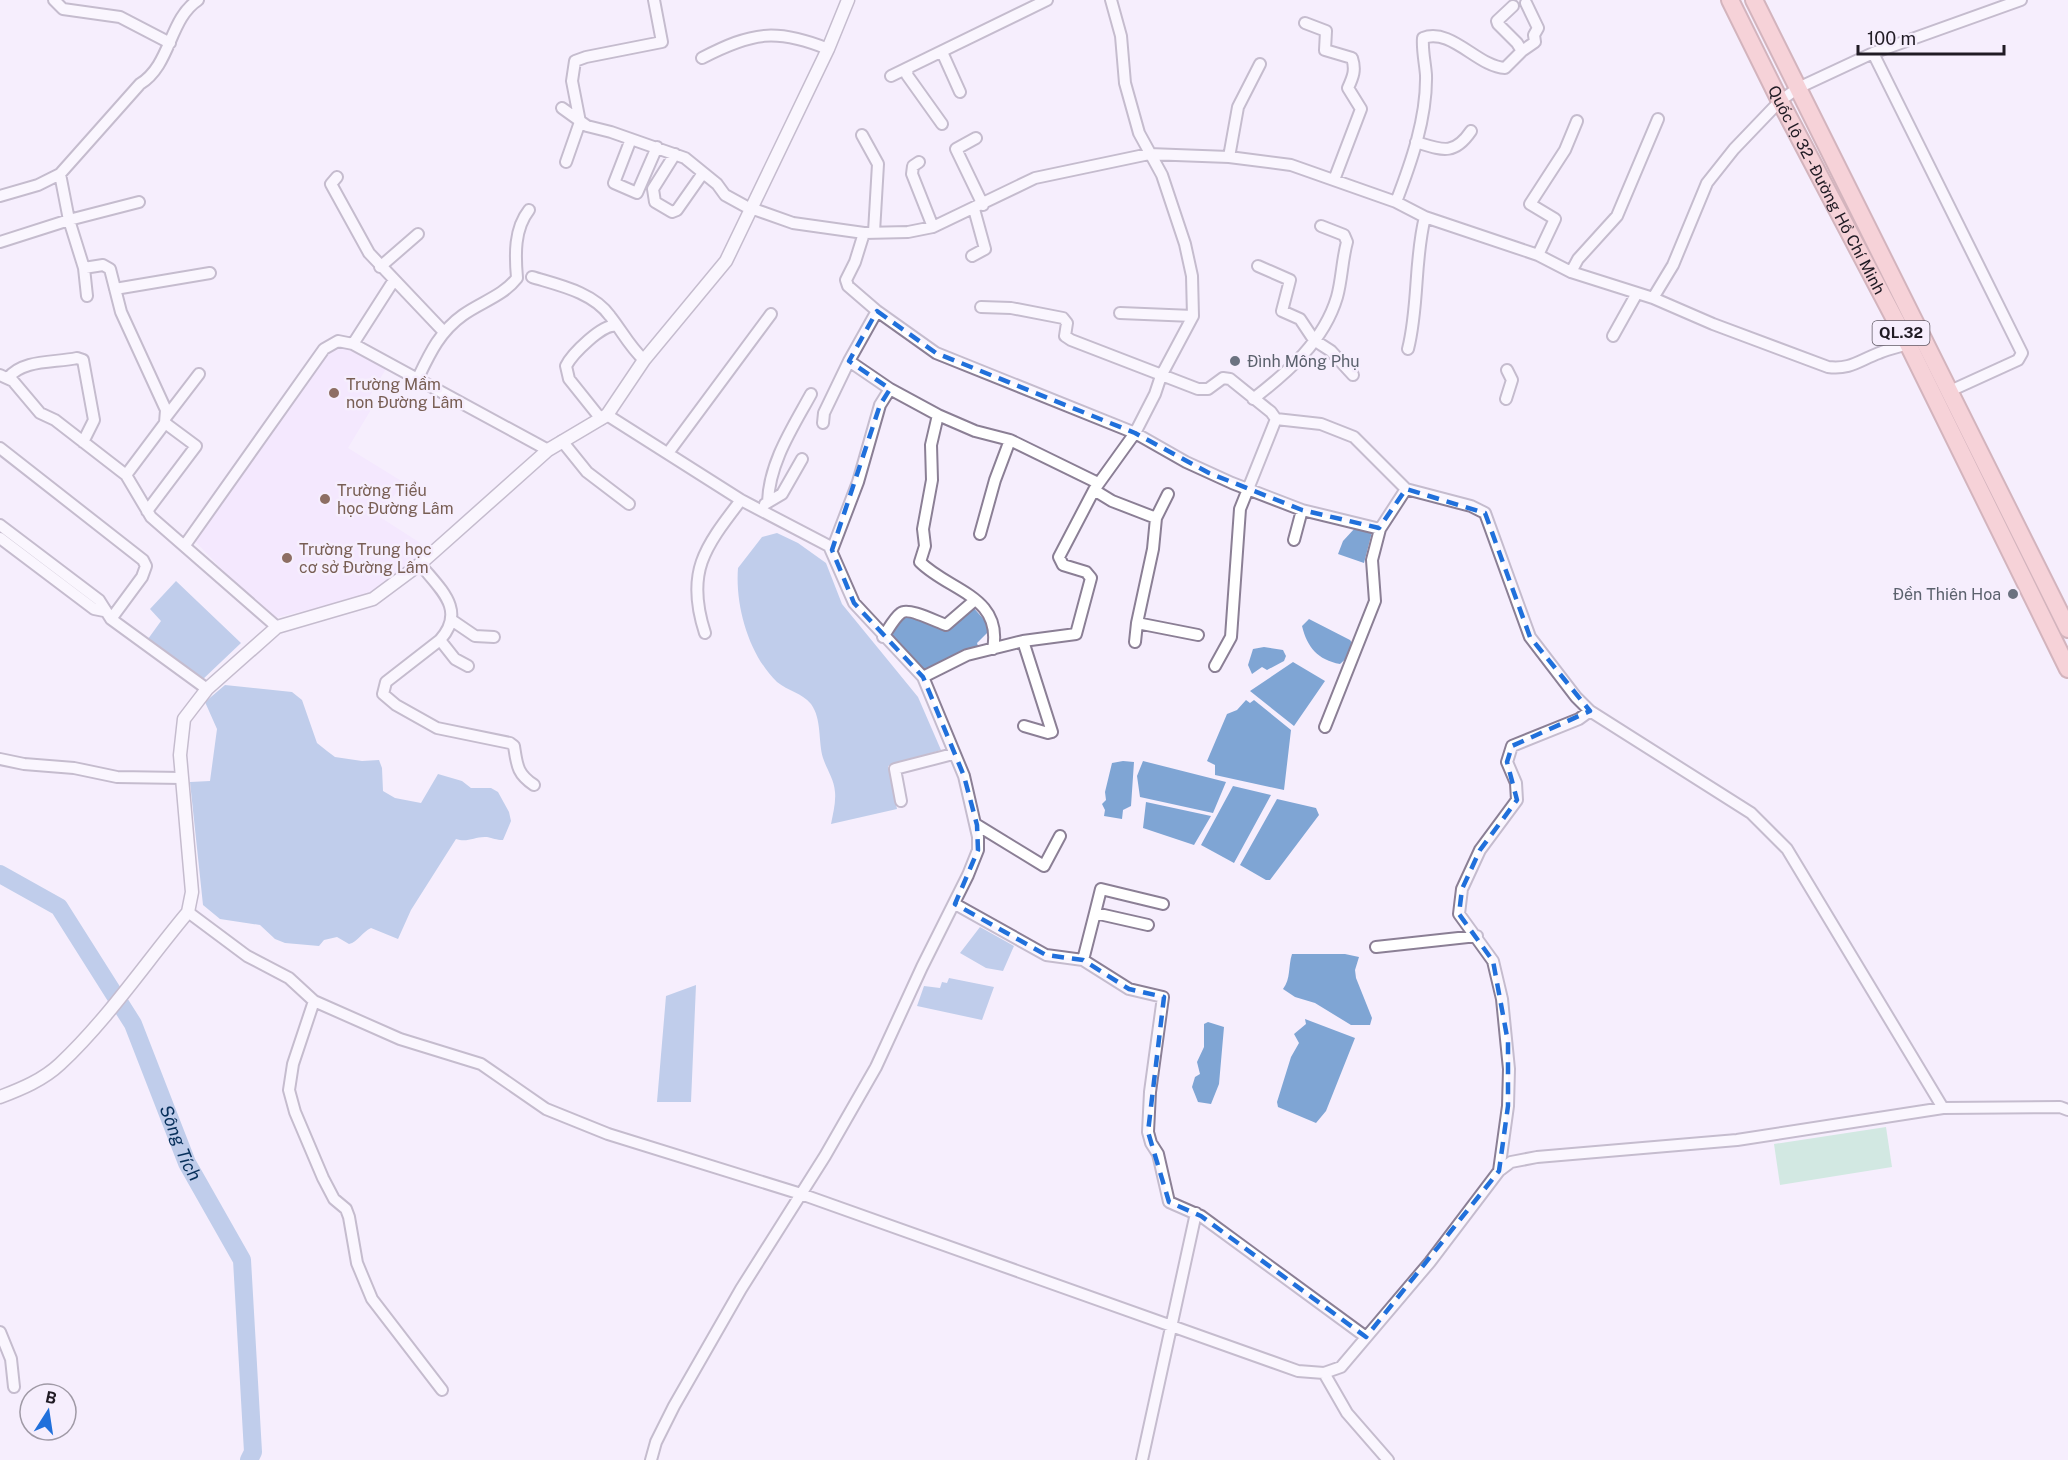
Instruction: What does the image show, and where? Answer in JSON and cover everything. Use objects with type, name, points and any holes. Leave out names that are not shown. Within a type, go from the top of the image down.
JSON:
[{"type":"highway","name":"Quốc lộ 32 - Đường Hồ Chí Minh","points":[[1730,0],[1780,101],[1908,344],[2068,669]]},
{"type":"highway","name":"Quốc lộ 32 - Đường Hồ Chí Minh","points":[[1754,0],[2068,629]]},
{"type":"street","points":[[54,0],[63,9],[120,16],[170,43]]},
{"type":"street","points":[[0,196],[38,185],[60,174],[140,84],[154,72],[181,19],[198,0]]},
{"type":"street","points":[[566,162],[580,122],[572,81],[575,61],[662,42],[654,0]]},
{"type":"street","points":[[0,1097],[28,1087],[59,1065],[105,1015],[188,912],[192,892],[180,755],[184,719],[207,689],[277,627],[373,599],[420,564],[548,450],[604,417],[644,360],[726,261],[828,49],[848,0]]},
{"type":"street","points":[[891,76],[1047,0]]},
{"type":"street","points":[[923,677],[967,655],[1023,641],[1076,634],[1091,578],[1086,572],[1063,565],[1059,557],[1096,487],[1135,433],[1155,394],[1161,376],[1193,316],[1192,276],[1185,244],[1162,175],[1149,154],[1125,83],[1121,36],[1111,0]]},
{"type":"street","points":[[1653,298],[1673,265],[1707,183],[1734,149],[1780,101],[1798,88],[1873,53],[2021,0]]},
{"type":"street","points":[[1396,202],[1416,142],[1425,89],[1423,38],[1433,36],[1449,40],[1503,68],[1522,51],[1534,45],[1534,35],[1539,29],[1526,3]]},
{"type":"street","points":[[1513,6],[1497,21],[1522,51]]},
{"type":"street","points":[[1305,23],[1326,31],[1325,50],[1352,58],[1354,64],[1355,72],[1348,88],[1361,109],[1334,180]]},
{"type":"street","points":[[702,58],[728,45],[763,34],[801,38],[828,49]]},
{"type":"street","points":[[942,52],[960,92]]},
{"type":"street","points":[[1873,53],[2022,353],[2018,360],[1950,391]]},
{"type":"street","points":[[1229,157],[1238,107],[1260,64]]},
{"type":"street","points":[[908,68],[907,75],[942,124]]},
{"type":"street","points":[[562,108],[580,122],[685,158],[725,195],[793,223],[869,232],[908,232],[933,227],[1035,178],[1149,154],[1229,157],[1291,165],[1334,180],[1396,202],[1425,217],[1538,255],[1571,272],[1653,298],[1713,324],[1828,367],[1842,369],[1857,365],[1877,353],[1908,344]]},
{"type":"street","points":[[1571,272],[1578,259],[1617,216],[1658,119]]},
{"type":"street","points":[[1538,255],[1555,219],[1529,207],[1565,150],[1577,121]]},
{"type":"street","points":[[1416,142],[1439,149],[1456,148],[1462,144],[1471,131]]},
{"type":"street","points":[[862,135],[878,164],[869,232],[846,280],[848,286],[877,311],[936,353],[1135,433],[1186,462],[1302,510],[1380,529]]},
{"type":"street","points":[[631,138],[614,183],[637,193],[657,147]]},
{"type":"street","points":[[972,256],[985,249],[978,207],[957,152],[959,147],[976,138]]},
{"type":"street","points":[[675,154],[653,189],[655,202],[672,212],[677,210],[703,173]]},
{"type":"street","points":[[919,162],[913,166],[912,174],[933,227]]},
{"type":"street","points":[[60,174],[69,219],[84,268],[87,296]]},
{"type":"street","points":[[338,177],[331,184],[350,220],[380,267],[444,332]]},
{"type":"street","points":[[0,243],[69,219],[139,202]]},
{"type":"street","points":[[417,380],[444,332],[463,315],[508,289],[517,278],[515,259],[519,243],[518,231],[520,222],[529,210]]},
{"type":"street","points":[[1408,349],[1413,328],[1414,293],[1425,217]]},
{"type":"street","points":[[1253,399],[1285,374],[1329,319],[1336,297],[1347,242],[1344,235],[1321,226]]},
{"type":"street","points":[[380,267],[418,234]]},
{"type":"street","points":[[84,268],[103,265],[110,269],[121,312],[166,410],[165,420]]},
{"type":"street","points":[[1258,267],[1290,280],[1282,311],[1300,319],[1314,340],[1331,351],[1353,375]]},
{"type":"street","points":[[115,289],[210,273]]},
{"type":"street","points":[[532,277],[592,299],[605,310],[625,340],[644,360]]},
{"type":"street","points":[[353,344],[394,280]]},
{"type":"street","points":[[1612,336],[1636,293]]},
{"type":"street","points":[[981,307],[1011,308],[1064,318],[1067,323],[1066,337],[1161,376],[1203,390],[1226,378],[1271,412],[1276,419],[1321,424],[1354,437],[1406,489],[1471,506],[1485,513],[1530,637],[1576,697],[1590,711],[1750,813],[1787,849],[1943,1108]]},
{"type":"street","points":[[823,423],[824,413],[849,361],[877,311]]},
{"type":"street","points":[[668,453],[771,314]]},
{"type":"street","points":[[1120,314],[1193,316]]},
{"type":"street","points":[[616,326],[605,328],[587,342],[566,366],[569,379],[604,417],[668,453],[741,500],[764,505],[824,542],[832,550],[854,603],[883,637],[923,677],[964,776],[977,825],[978,850],[955,904],[922,966],[876,1067],[801,1194],[741,1289],[674,1406],[656,1442],[651,1460]]},
{"type":"street","points":[[185,545],[324,349],[338,341],[353,344],[548,450]]},
{"type":"street","points":[[83,442],[94,420],[83,360],[77,358],[23,366],[4,377],[40,413],[55,420],[83,442],[126,475],[147,511],[277,627]]},
{"type":"street","points":[[849,361],[890,389],[938,415],[975,431],[1010,440],[1096,487],[1112,501],[1156,518]]},
{"type":"street","points":[[1506,399],[1512,380],[1507,370]]},
{"type":"street","points":[[126,475],[199,374]]},
{"type":"street","points":[[832,550],[858,482],[877,414],[890,389]]},
{"type":"street","points":[[764,505],[773,468],[811,393]]},
{"type":"street","points":[[938,415],[931,445],[932,480],[923,529],[926,546],[920,562],[928,570],[969,594],[987,612],[996,634],[993,649]]},
{"type":"street","points":[[1215,666],[1231,637],[1238,524],[1247,488],[1276,419]]},
{"type":"street","points":[[147,511],[196,446],[165,420]]},
{"type":"street","points":[[981,534],[995,480],[1010,440]]},
{"type":"street","points":[[562,441],[587,472],[628,504]]},
{"type":"street","points":[[0,448],[143,560],[146,566],[142,577],[108,615]]},
{"type":"street","points":[[764,505],[782,494],[802,459]]},
{"type":"street","points":[[1325,727],[1375,601],[1372,560],[1380,529],[1406,489]]},
{"type":"street","points":[[1135,642],[1153,549],[1156,518],[1168,494]]},
{"type":"street","points":[[705,633],[699,616],[700,563],[707,544],[741,500]]},
{"type":"street","points":[[1294,540],[1302,510]]},
{"type":"street","points":[[0,525],[16,544]]},
{"type":"street","points":[[0,538],[16,544],[99,600],[108,615],[207,689]]},
{"type":"street","points":[[420,564],[444,594],[452,610],[453,621],[440,640],[386,682],[382,694],[396,705],[436,728],[510,743],[514,746],[516,768],[523,778],[534,785]]},
{"type":"street","points":[[883,637],[901,613],[906,611],[929,616],[946,625],[975,600]]},
{"type":"street","points":[[453,621],[475,636],[494,636]]},
{"type":"street","points":[[1137,623],[1198,635]]},
{"type":"street","points":[[440,640],[455,659],[468,666]]},
{"type":"street","points":[[1023,641],[1052,732],[1048,733],[1024,726]]},
{"type":"street","points":[[1499,1171],[1508,1106],[1508,1042],[1497,976],[1488,951],[1461,919],[1459,907],[1462,889],[1480,850],[1517,800],[1516,783],[1507,762],[1509,750],[1517,742],[1579,719],[1590,711]]},
{"type":"street","points":[[902,801],[895,769],[953,754]]},
{"type":"street","points":[[0,759],[24,764],[74,768],[117,777],[182,778]]},
{"type":"street","points":[[977,825],[1044,866],[1060,836]]},
{"type":"street","points":[[1083,960],[1101,889],[1162,904]]},
{"type":"street","points":[[955,904],[1046,955],[1083,960],[1129,989],[1163,997],[1149,1092],[1148,1132],[1158,1155],[1169,1202],[1196,1213],[1366,1337]]},
{"type":"street","points":[[188,912],[247,956],[289,978],[314,1001],[400,1039],[481,1064],[546,1109],[608,1134],[801,1194],[1298,1371],[1324,1373],[1341,1367],[1430,1262],[1499,1171],[1511,1162],[1523,1159],[1737,1140],[1943,1108],[2060,1107],[2068,1110]]},
{"type":"street","points":[[1095,913],[1148,925]]},
{"type":"street","points":[[1376,947],[1477,936]]},
{"type":"street","points":[[314,1001],[293,1064],[290,1090],[295,1112],[323,1178],[334,1198],[346,1209],[350,1217],[357,1263],[372,1299],[442,1390]]},
{"type":"street","points":[[1142,1460],[1169,1326],[1196,1213]]},
{"type":"street","points":[[0,1332],[11,1359],[14,1387]]},
{"type":"street","points":[[1324,1373],[1347,1413],[1386,1459]]},
{"type":"highlighted area","points":[[877,311],[936,353],[1135,433],[1209,473],[1302,510],[1379,528],[1406,489],[1485,513],[1530,637],[1590,711],[1512,746],[1507,762],[1517,800],[1480,850],[1462,889],[1459,914],[1493,961],[1508,1042],[1508,1106],[1499,1171],[1366,1337],[1201,1216],[1169,1202],[1148,1132],[1164,997],[1129,989],[1083,960],[1046,955],[955,904],[978,850],[977,825],[964,776],[923,677],[854,603],[832,550],[880,405],[890,389],[849,361]]},
{"type":"shaded area","points":[[333,343],[345,345],[387,367],[368,399],[375,403],[348,448],[403,482],[380,517],[428,548],[396,578],[370,595],[274,618],[233,581],[193,539]]},
{"type":"green space","points":[[1886,1127],[1892,1167],[1780,1185],[1774,1144]]},
{"type":"water","points":[[1355,528],[1372,532],[1364,563],[1338,554],[1343,541]]},
{"type":"water","points":[[777,533],[798,543],[826,563],[842,604],[918,697],[941,750],[888,766],[897,809],[831,824],[835,800],[834,787],[823,758],[817,716],[811,704],[777,682],[767,671],[752,644],[739,598],[738,568],[762,537]]},
{"type":"water","points":[[176,581],[241,643],[201,681],[148,639],[161,621],[150,609]]},
{"type":"water","points":[[972,606],[987,623],[989,631],[977,643],[978,646],[922,672],[888,636],[903,614],[947,630]]},
{"type":"water","points":[[1309,619],[1350,640],[1353,644],[1349,656],[1340,664],[1320,656],[1310,646],[1302,626]]},
{"type":"water","points":[[1264,647],[1283,650],[1286,656],[1284,661],[1267,670],[1262,667],[1252,674],[1248,665],[1253,649]]},
{"type":"water","points":[[1293,662],[1325,681],[1294,726],[1250,691]]},
{"type":"water","points":[[225,685],[292,692],[302,700],[317,743],[335,757],[362,761],[379,760],[382,768],[383,791],[395,798],[421,803],[438,774],[462,781],[471,788],[491,788],[498,792],[509,812],[511,821],[503,840],[487,837],[456,839],[411,910],[398,939],[371,928],[349,944],[337,937],[324,940],[319,946],[285,943],[275,939],[260,925],[220,919],[203,905],[190,782],[210,781],[217,729],[205,702]]},
{"type":"water","points":[[1246,700],[1250,703],[1254,700],[1291,730],[1284,790],[1215,775],[1215,765],[1207,761],[1227,714],[1237,710]]},
{"type":"water","points":[[1143,761],[1226,782],[1213,813],[1140,797],[1137,776]]},
{"type":"water","points":[[1134,762],[1131,806],[1123,810],[1122,819],[1104,816],[1105,810],[1102,804],[1106,800],[1105,792],[1112,763]]},
{"type":"water","points":[[1233,786],[1271,795],[1234,863],[1201,845]]},
{"type":"water","points":[[1277,799],[1316,808],[1319,815],[1270,880],[1266,880],[1240,865]]},
{"type":"water","points":[[1146,802],[1211,816],[1194,845],[1143,828]]},
{"type":"water","points":[[980,927],[1014,946],[1003,971],[986,968],[960,953]]},
{"type":"water","points":[[1292,954],[1345,954],[1359,957],[1355,970],[1356,978],[1372,1018],[1370,1025],[1351,1025],[1315,1003],[1295,997],[1283,989],[1287,981]]},
{"type":"water","points":[[949,978],[994,987],[982,1020],[917,1006],[924,986],[940,988],[942,982],[947,983]]},
{"type":"water","points":[[696,985],[691,1102],[657,1102],[666,996]]},
{"type":"water","points":[[1305,1019],[1355,1038],[1326,1111],[1316,1123],[1278,1107],[1277,1102],[1291,1057],[1299,1043],[1294,1034],[1306,1024]]},
{"type":"water","points":[[1208,1022],[1224,1027],[1219,1084],[1211,1104],[1198,1102],[1192,1087],[1195,1077],[1200,1074],[1197,1062],[1204,1047],[1204,1024]]},
{"type":"waterway","name":"Sông Tích","points":[[0,874],[59,907],[133,1024],[187,1163],[242,1260],[253,1452],[249,1460]]},
{"type":"place","name":"Đình Mông Phụ","points":[[1235,361]]},
{"type":"place","name":"Trường Mầm non Đường Lâm","points":[[334,393]]},
{"type":"place","name":"Trường Tiểu học Đường Lâm","points":[[325,499]]},
{"type":"place","name":"Trường Trung học cơ sở Đường Lâm","points":[[287,558]]},
{"type":"place","name":"Đền Thiên Hoa","points":[[2013,594]]}]
